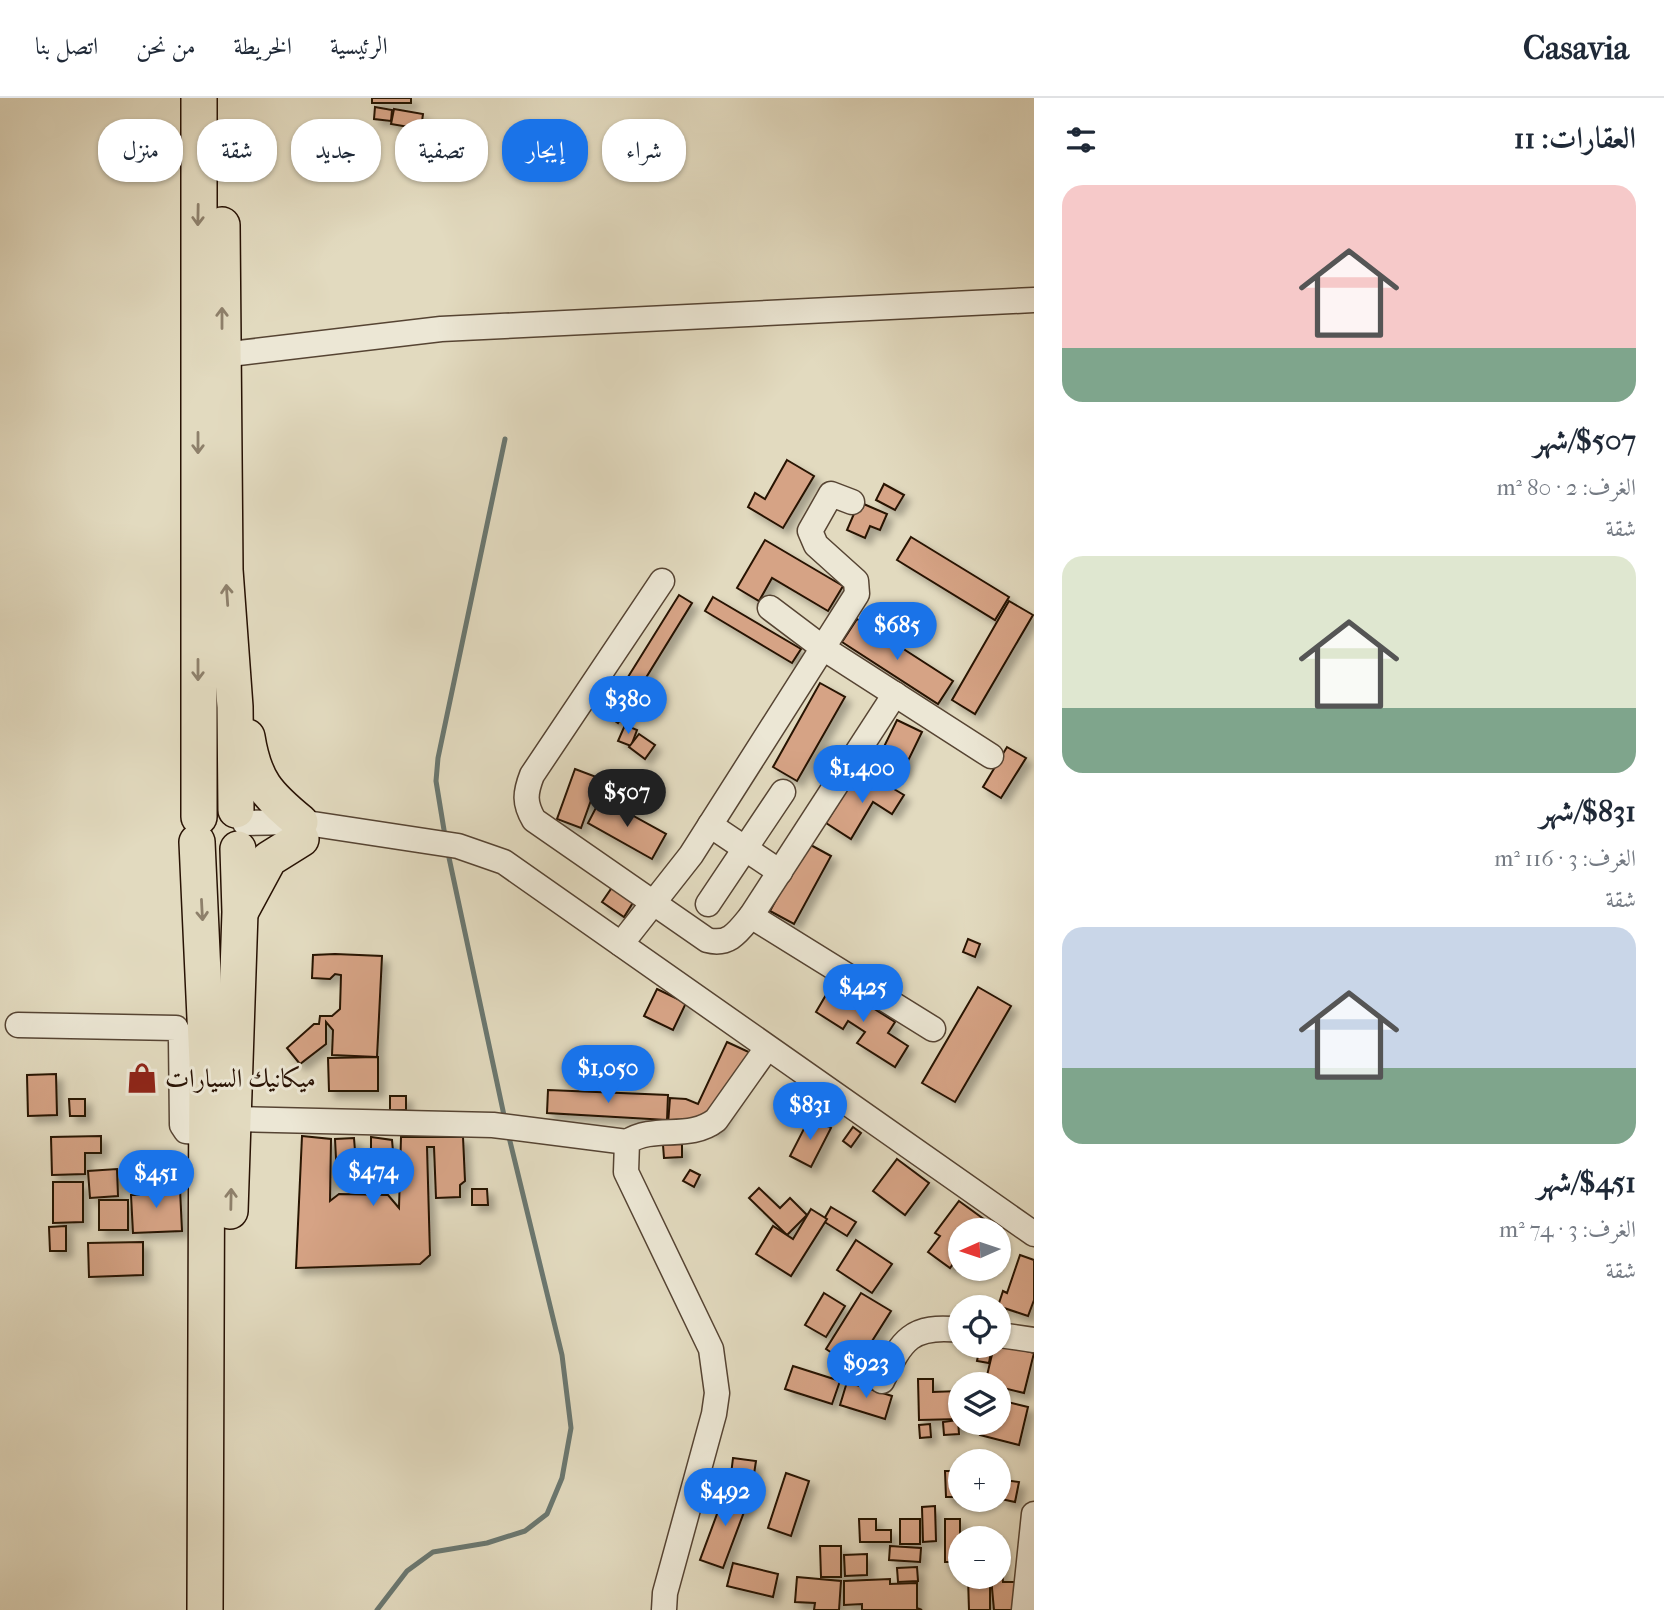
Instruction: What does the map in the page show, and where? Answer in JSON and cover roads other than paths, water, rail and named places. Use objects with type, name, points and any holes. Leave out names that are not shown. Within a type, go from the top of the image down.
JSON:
[{"type":"highway","points":[[200,98],[198,830],[220,1126],[227,1353],[228,1610]]},
{"type":"highway","points":[[205,1610],[220,1126],[240,912],[241,830],[225,570],[223,98]]},
{"type":"highway","points":[[235,707],[246,732],[257,777],[268,794],[301,831],[270,859],[240,912]]},
{"type":"highway","points":[[219,805],[241,830],[226,856],[217,856],[202,849],[198,830],[204,811],[219,805]]},
{"type":"street","points":[[222,355],[441,329],[1034,300]]},
{"type":"street","points":[[621,944],[710,825],[823,648],[858,587],[849,572],[816,544],[811,536],[811,525],[831,494],[852,502]]},
{"type":"street","points":[[662,581],[532,775],[525,793],[527,808],[534,820],[707,940],[718,943],[736,935],[751,916],[895,694]]},
{"type":"street","points":[[770,608],[823,648],[991,756]]},
{"type":"street","points":[[708,904],[743,847],[783,792]]},
{"type":"street","points":[[710,825],[780,872]]},
{"type":"street","points":[[241,830],[338,830],[446,844],[504,862],[1034,1234]]},
{"type":"street","points":[[751,916],[933,1029]]},
{"type":"street","points":[[18,1025],[176,1028],[181,1038],[181,1125],[186,1131],[220,1126],[494,1125],[628,1142],[640,1133],[692,1132],[706,1128],[716,1120],[767,1048]]},
{"type":"street","points":[[628,1142],[626,1172],[707,1339],[716,1370],[714,1414],[665,1593],[664,1610]]},
{"type":"street","points":[[882,1381],[900,1345],[918,1331],[948,1328]]},
{"type":"street","points":[[1011,1337],[1034,1340]]},
{"type":"street","points":[[1024,1610],[1034,1514]]},
{"type":"waterway","points":[[445,836],[436,781],[438,758],[505,439]]},
{"type":"waterway","points":[[448,853],[505,1120]]},
{"type":"waterway","points":[[377,1610],[407,1571],[433,1552],[487,1543],[525,1531],[547,1514],[562,1478],[571,1428],[562,1355],[508,1133]]},
{"type":"place","name":"ميكانيك السيارات","points":[[142,1078]]}]
